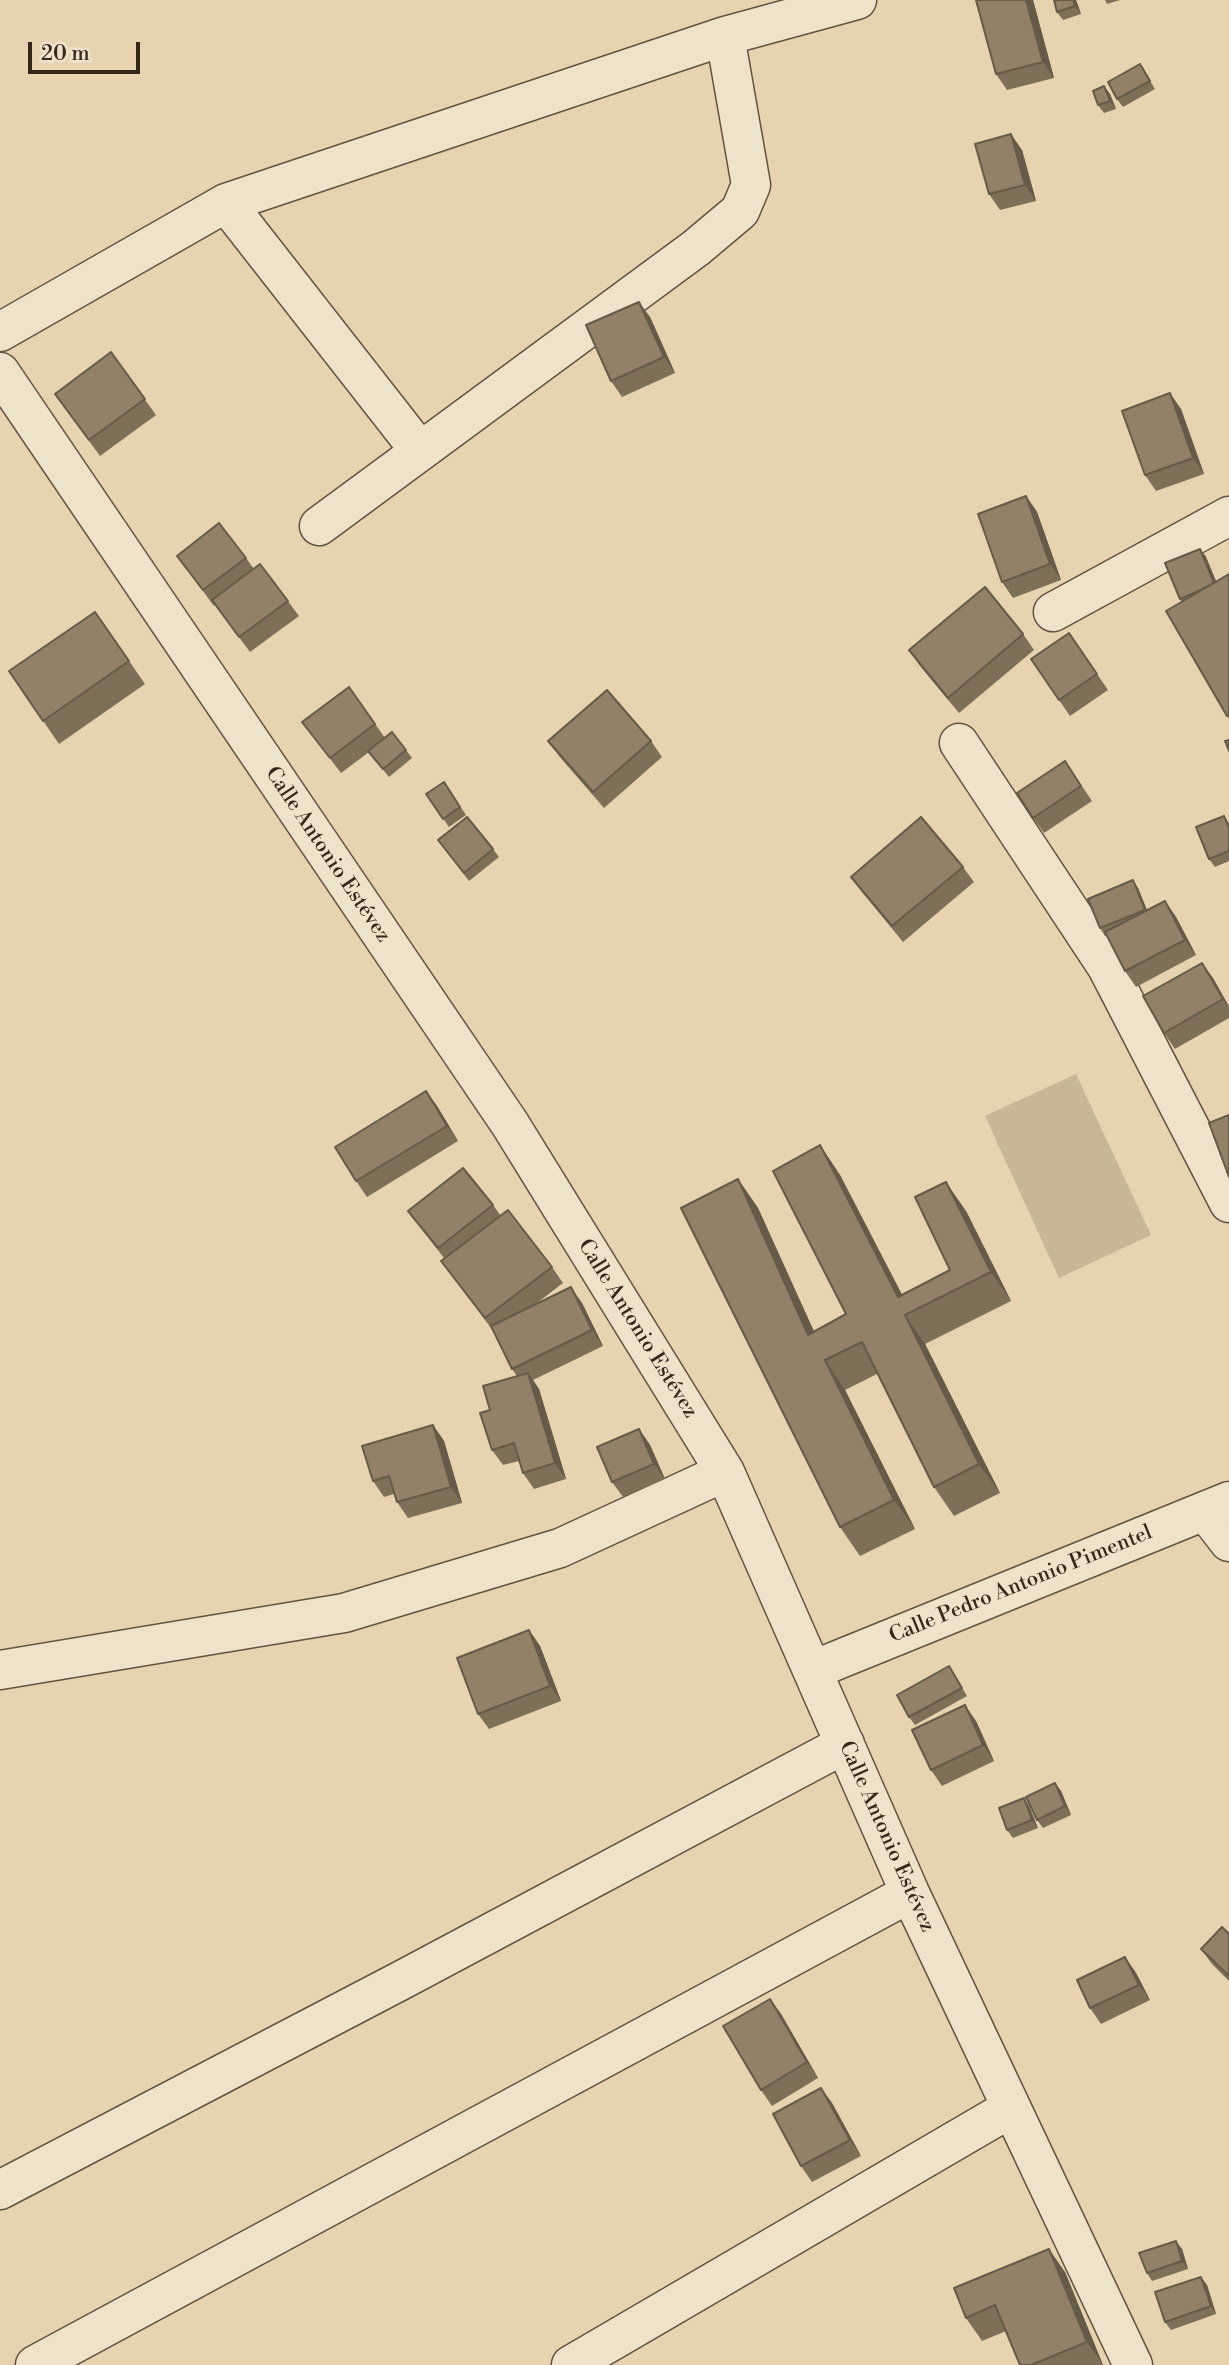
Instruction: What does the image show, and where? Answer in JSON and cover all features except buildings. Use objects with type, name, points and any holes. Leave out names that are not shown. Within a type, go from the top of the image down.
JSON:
[{"type":"street","points":[[0,332],[226,204],[725,36],[857,0]]},
{"type":"street","points":[[318,526],[696,248],[740,211],[751,186],[725,36]]},
{"type":"street","points":[[226,204],[420,450]]},
{"type":"street","name":"Calle Antonio Estévez","points":[[0,372],[510,1124],[725,1472],[910,1894],[1133,2365]]},
{"type":"street","points":[[1053,612],[1229,516]]},
{"type":"street","points":[[959,743],[1107,967],[1229,1202]]},
{"type":"street","points":[[0,1670],[344,1613],[560,1548],[725,1472]]},
{"type":"street","points":[[1217,1506],[1229,1542]]},
{"type":"street","name":"Calle Pedro Antonio Pimentel","points":[[813,1670],[1217,1506]]},
{"type":"street","points":[[0,2190],[845,1744]]},
{"type":"street","points":[[39,2364],[910,1894]]},
{"type":"street","points":[[570,2365],[1011,2108]]},
{"type":"shaded area","points":[[1076,1074],[1151,1235],[1059,1278],[985,1116]]}]
